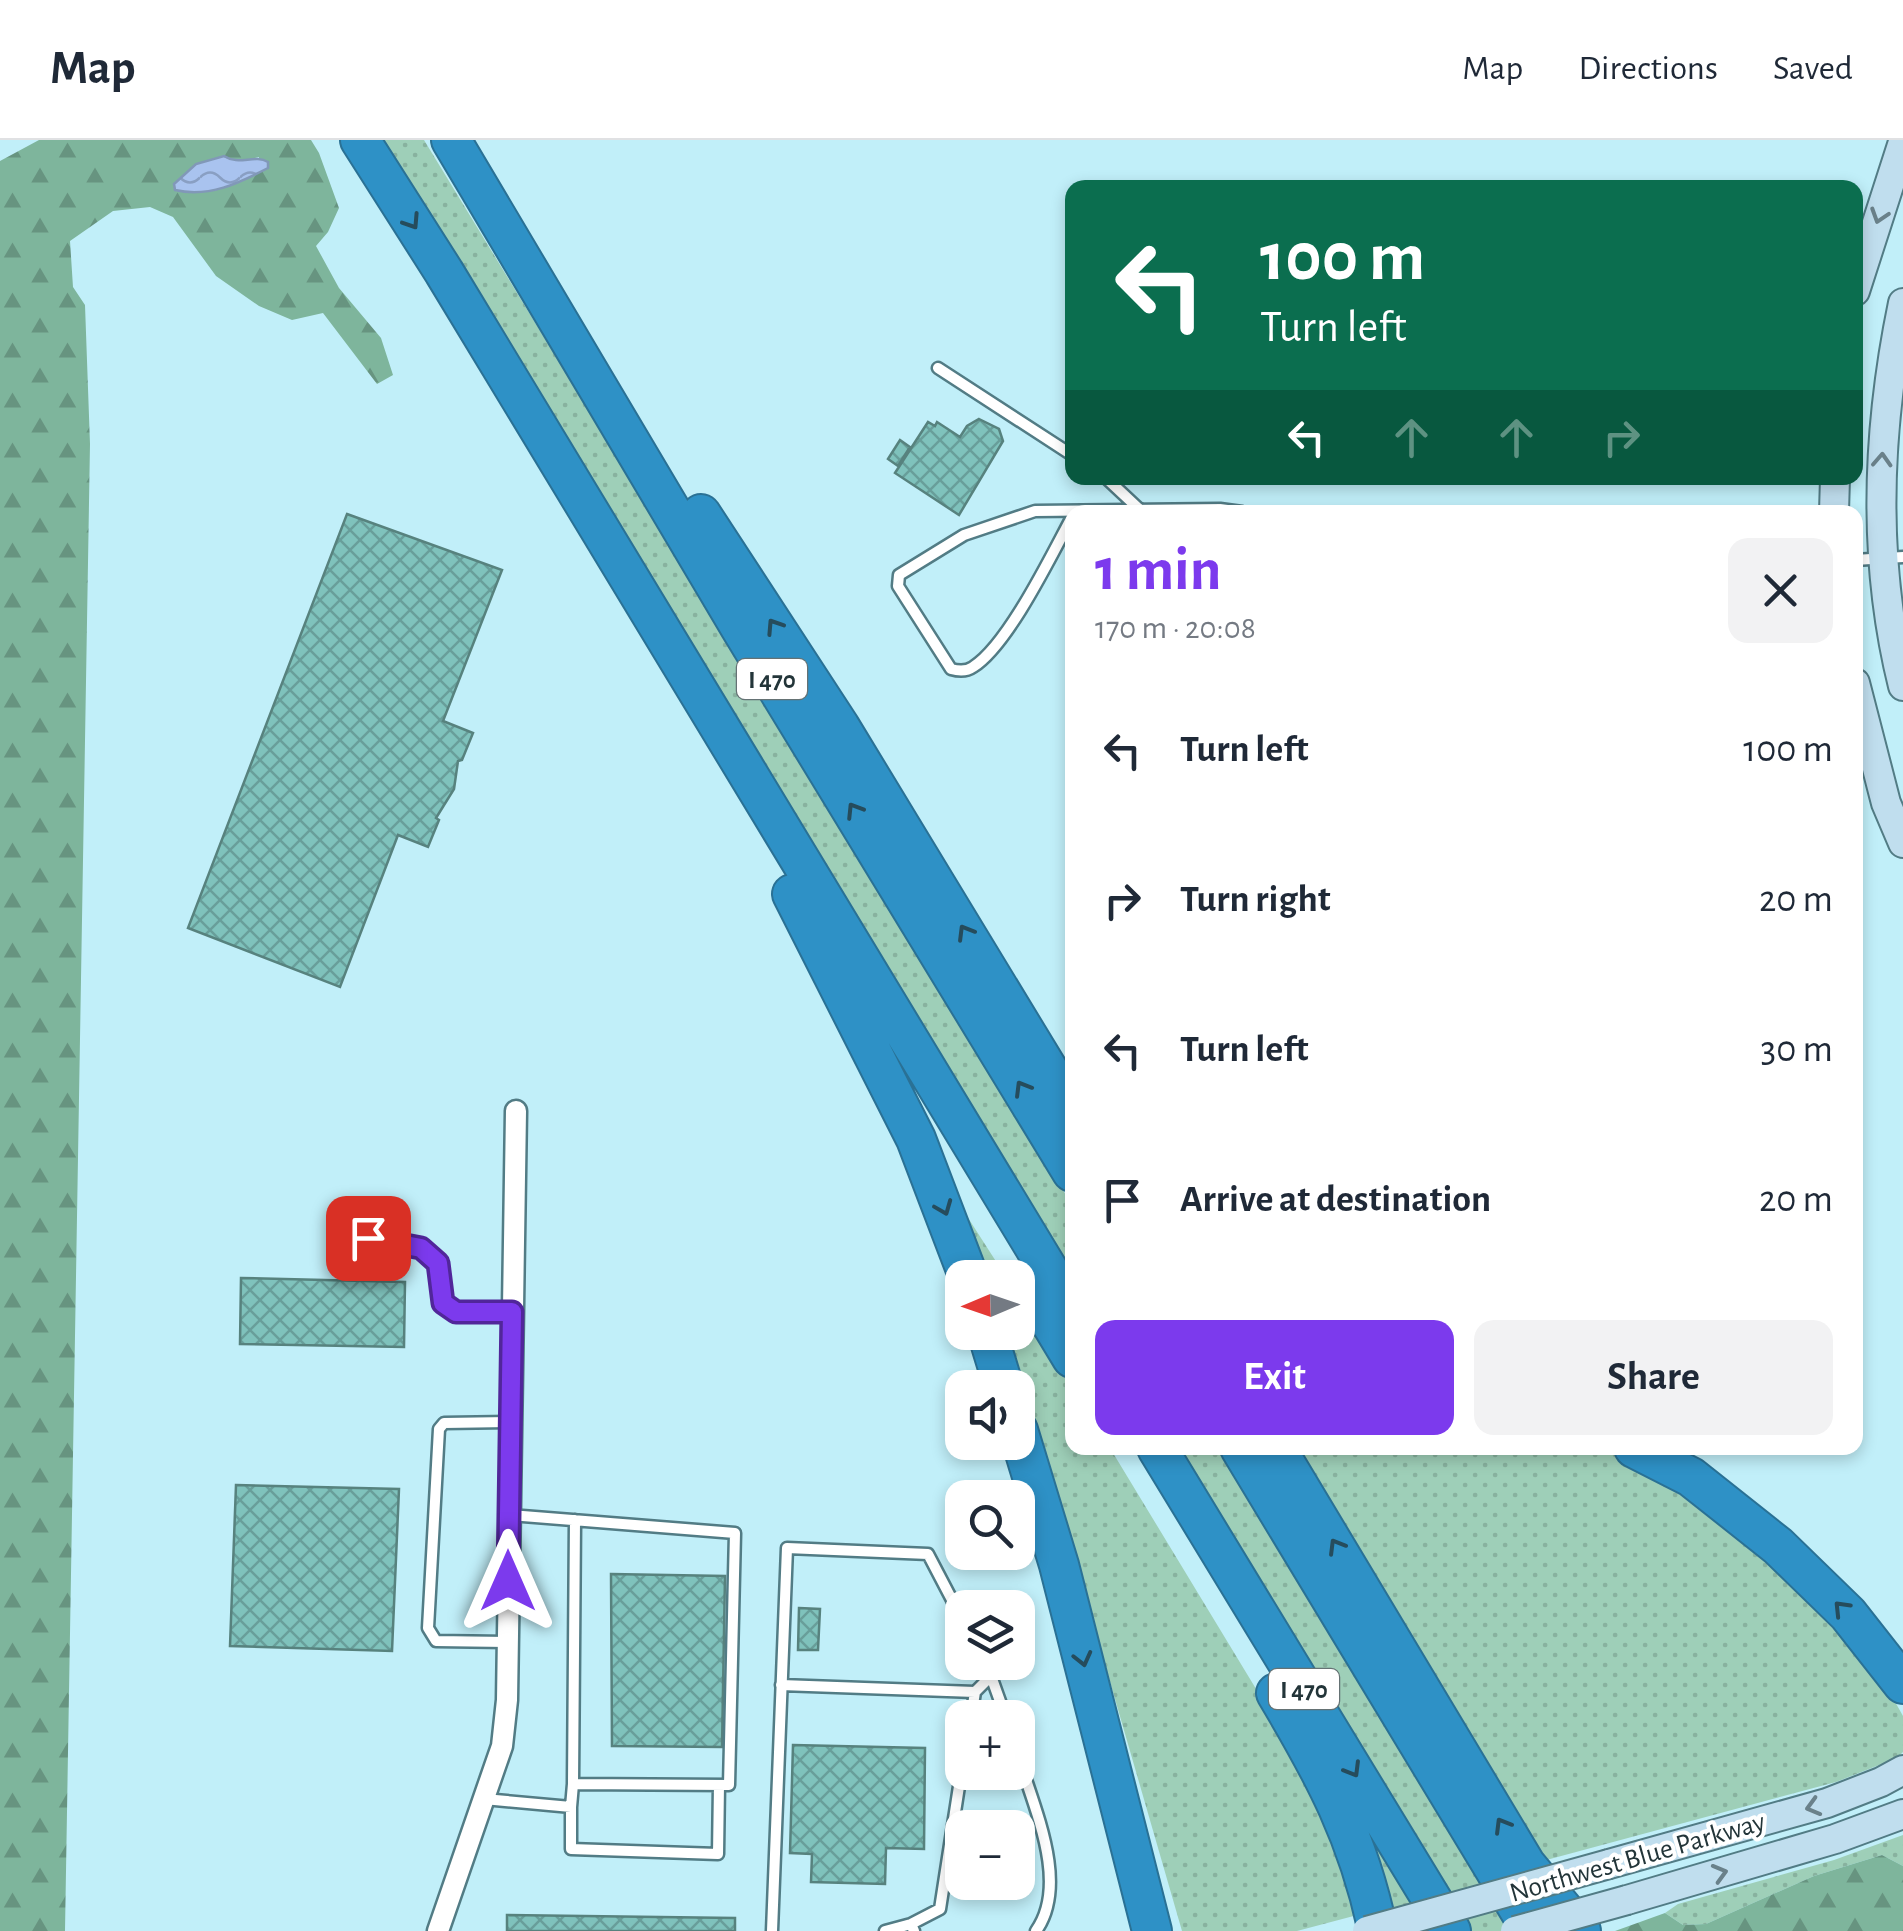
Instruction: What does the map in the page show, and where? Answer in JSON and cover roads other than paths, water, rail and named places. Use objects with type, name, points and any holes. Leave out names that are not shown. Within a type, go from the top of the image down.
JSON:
[{"type":"highway","name":"I 470","points":[[360,140],[444,272],[1065,1297]]},
{"type":"highway","name":"I 470","points":[[451,140],[740,628],[1065,1161]]},
{"type":"highway","points":[[478,183],[840,726],[1065,1098]]},
{"type":"highway","points":[[572,487],[812,930],[916,1139],[963,1260]]},
{"type":"highway","points":[[812,930],[1065,1346]]},
{"type":"highway","points":[[1016,1015],[1065,1076]]},
{"type":"highway","points":[[1131,1455],[1338,1802],[1359,1856],[1378,1931]]},
{"type":"highway","name":"I 470","points":[[1161,1455],[1451,1931]]},
{"type":"highway","name":"I 470","points":[[1244,1455],[1532,1931]]},
{"type":"highway","points":[[1280,1455],[1526,1865],[1581,1931]]},
{"type":"highway","points":[[1648,1455],[1690,1477],[1778,1546],[1848,1614],[1903,1684]]},
{"type":"highway","points":[[1027,1460],[1060,1565],[1152,1931]]},
{"type":"street","points":[[1863,266],[1903,142]]},
{"type":"street","points":[[1903,303],[1890,365],[1880,497],[1894,557],[1903,686]]},
{"type":"street","points":[[1863,714],[1886,803],[1903,842]]},
{"type":"street","points":[[438,1931],[502,1746],[508,1642],[516,1111]]},
{"type":"street","name":"Northwest Blue Parkway","points":[[1367,1931],[1828,1803],[1903,1770]]},
{"type":"street","name":"Northwest Blue Parkway","points":[[1515,1931],[1835,1839],[1903,1814]]},
{"type":"lane","points":[[938,368],[1065,451]]},
{"type":"lane","points":[[1113,485],[1135,505]]},
{"type":"lane","points":[[1065,512],[1035,511],[1011,517],[964,535],[899,575],[898,586],[950,668],[961,672],[973,668],[1005,634],[1065,530]]},
{"type":"lane","points":[[1863,559],[1894,557]]},
{"type":"lane","points":[[336,1237],[368,1238],[421,1248],[438,1263],[443,1303],[456,1312],[512,1312]]},
{"type":"lane","points":[[508,1642],[436,1641],[428,1628],[438,1429],[444,1423],[510,1422]]},
{"type":"lane","points":[[509,1514],[734,1532],[729,1785],[573,1784]]},
{"type":"lane","points":[[575,1520],[571,1850],[718,1854],[719,1785]]},
{"type":"lane","points":[[772,1931],[788,1548],[928,1554],[947,1590]]},
{"type":"lane","points":[[973,1700],[975,1692],[987,1680]]},
{"type":"lane","points":[[781,1684],[975,1692]]},
{"type":"lane","points":[[884,1931],[913,1927],[940,1909],[959,1790]]},
{"type":"lane","points":[[1028,1790],[1050,1864],[1051,1896],[1045,1919],[1036,1931]]},
{"type":"lane","points":[[484,1799],[571,1807]]},
{"type":"water","points":[[224,156],[263,160],[268,162],[268,168],[212,191],[175,190],[174,184],[196,164]]}]
